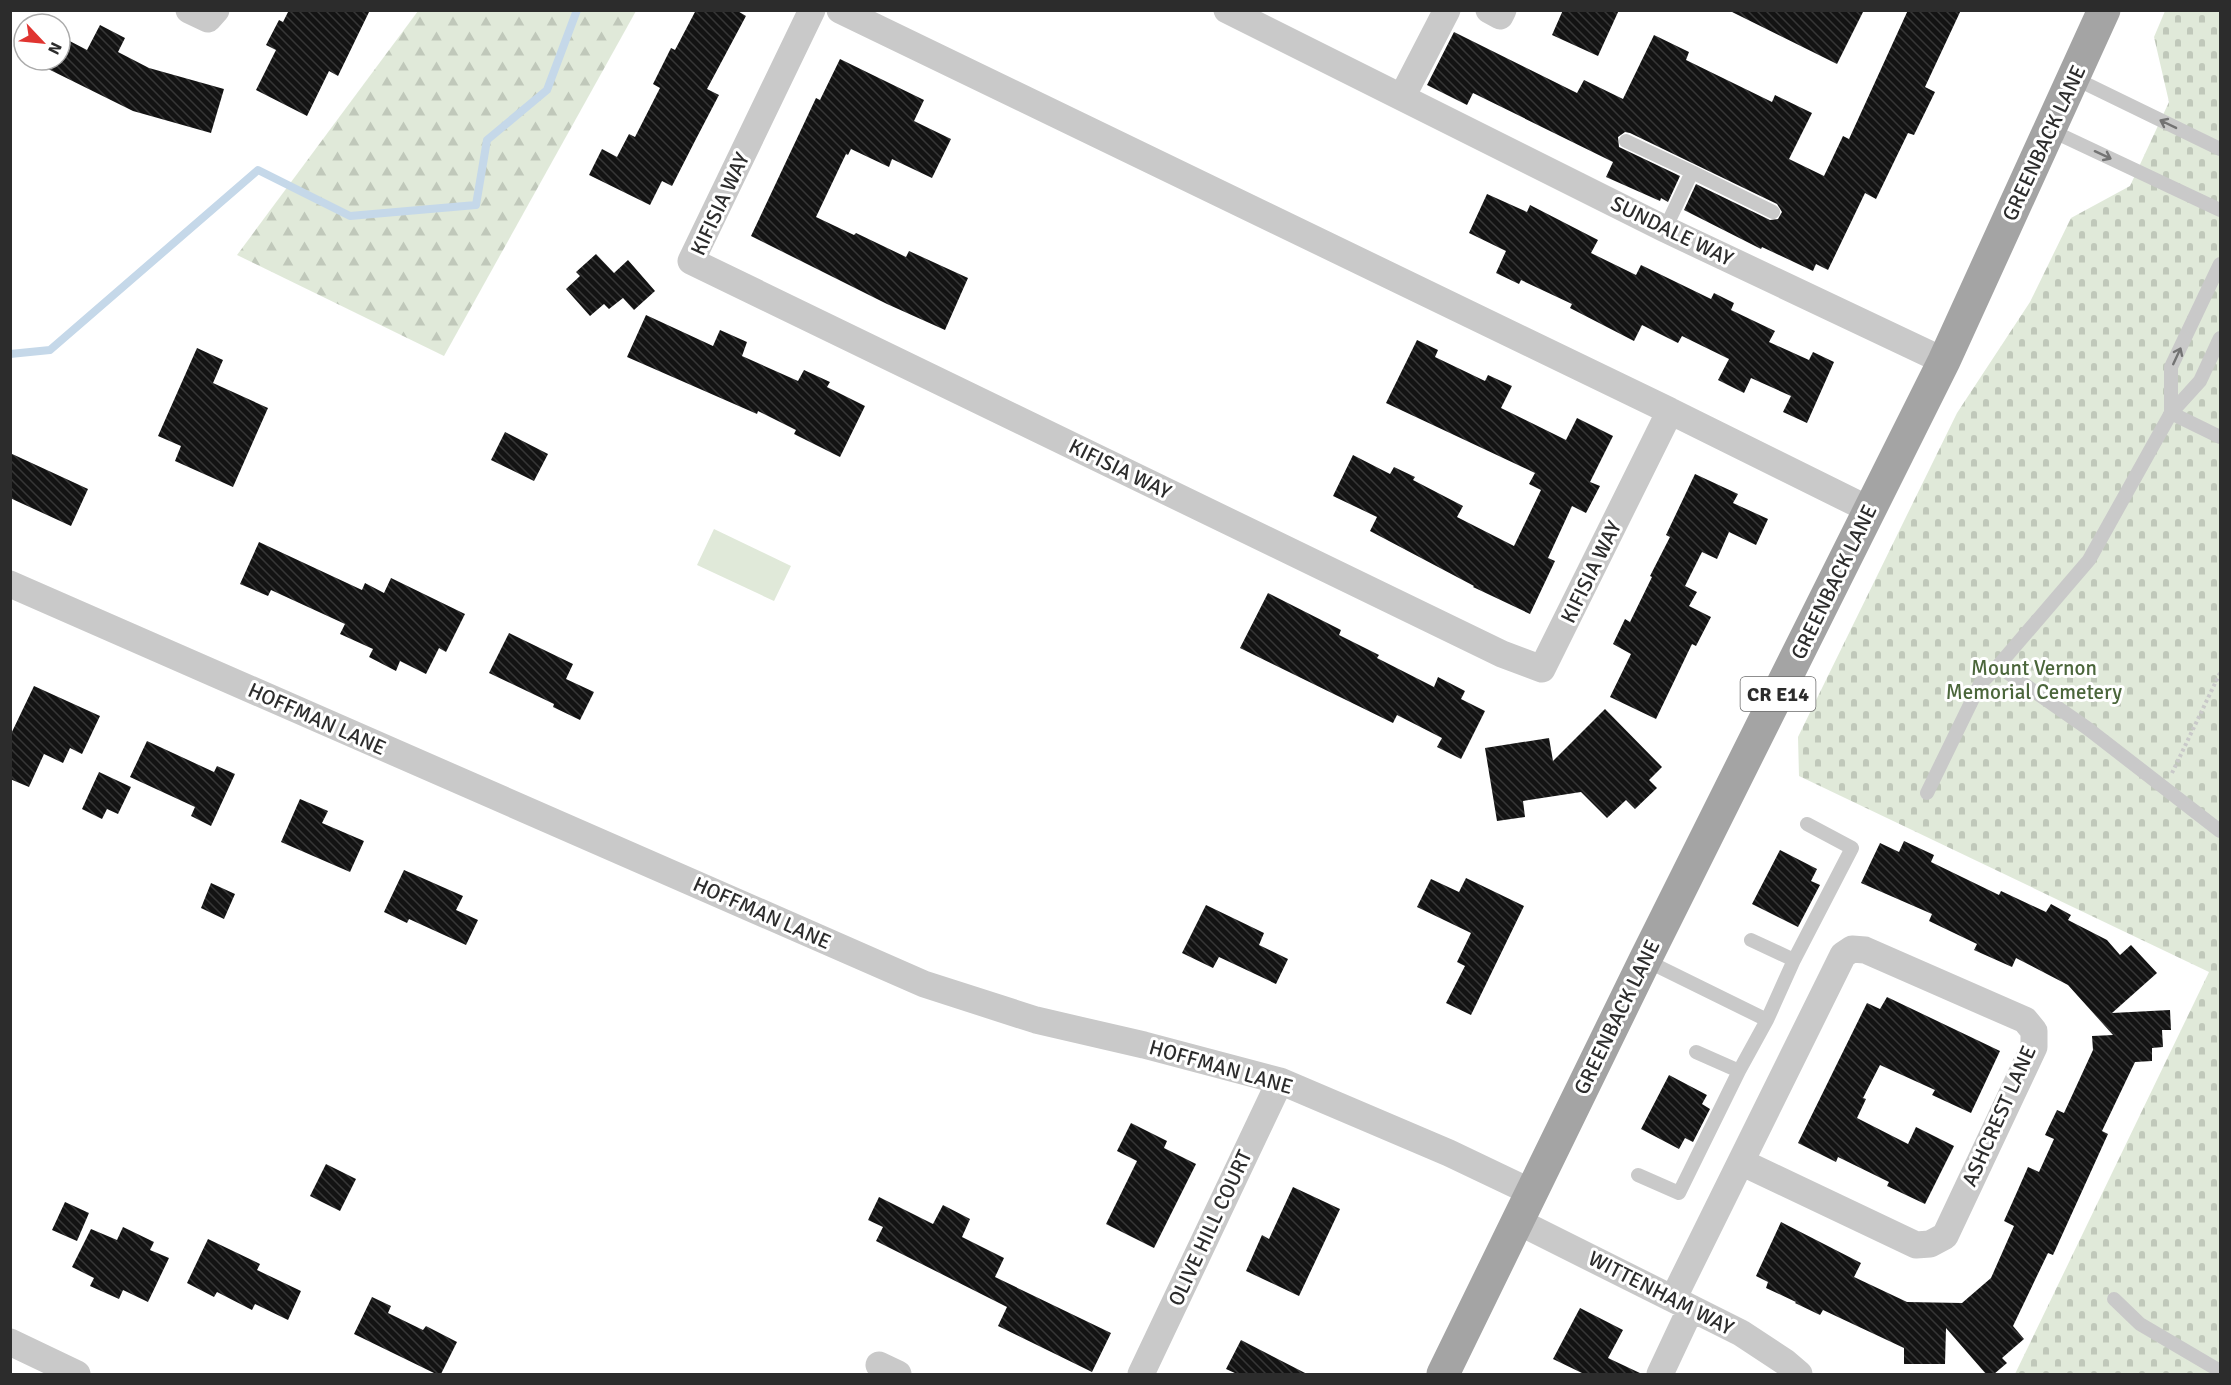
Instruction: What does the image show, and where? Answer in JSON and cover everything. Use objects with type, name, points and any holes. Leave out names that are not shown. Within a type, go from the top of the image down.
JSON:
[{"type":"main road","name":"GREENBACK LANE","points":[[1443,1374],[1645,960],[1944,361],[2104,10]]},
{"type":"street","points":[[189,10],[208,19],[216,10]]},
{"type":"street","name":"KIFISIA WAY","points":[[812,10],[691,261],[1502,654],[1542,669],[1670,411]]},
{"type":"street","points":[[840,10],[1870,510]]},
{"type":"street","name":"SUNDALE WAY","points":[[1227,10],[1665,229],[1944,361]]},
{"type":"street","points":[[1402,97],[1447,10]]},
{"type":"street","points":[[1489,10],[1500,16],[1503,10]]},
{"type":"street","name":"HOFFMAN LANE","points":[[10,584],[924,984],[1036,1020],[1144,1045],[1280,1081],[1449,1153],[1531,1192]]},
{"type":"street","name":"ASHCREST LANE","points":[[1660,1374],[1682,1304],[1741,1162],[1843,956],[1852,949],[1865,950],[2025,1020],[2034,1031],[2034,1047],[1945,1236],[1930,1244],[1916,1245],[1741,1162]]},
{"type":"street","name":"OLIVE HILL COURT","points":[[1141,1374],[1280,1081]]},
{"type":"street","name":"WITTENHAM WAY","points":[[1517,1221],[1741,1333],[1799,1374]]},
{"type":"street","points":[[10,1342],[77,1374]]},
{"type":"lane","points":[[2074,78],[2220,149]]},
{"type":"lane","points":[[2050,130],[2220,210]]},
{"type":"lane","points":[[1626,141],[1773,212]]},
{"type":"lane","points":[[1665,229],[1692,172]]},
{"type":"lane","points":[[2171,413],[2171,367],[2220,264]]},
{"type":"lane","points":[[1927,793],[1980,684],[2089,560],[2171,413],[2200,381],[2220,338]]},
{"type":"lane","points":[[2171,413],[2220,437]]},
{"type":"lane","points":[[1998,666],[2087,728],[2220,831]]},
{"type":"lane","points":[[1638,1175],[1679,1193],[1738,1071],[1767,1020],[1794,960],[1852,848],[1807,824]]},
{"type":"lane","points":[[1751,940],[1794,960]]},
{"type":"lane","points":[[1645,960],[1767,1020]]},
{"type":"lane","points":[[1696,1052],[1738,1071]]},
{"type":"lane","points":[[2114,1299],[2140,1324],[2220,1371]]},
{"type":"path","points":[[2165,789],[2220,673]]},
{"type":"green space","points":[[418,11],[636,11],[444,356],[237,255]]},
{"type":"green space","name":"Mount Vernon Memorial Cemetery","points":[[2165,11],[2220,11],[2220,1374],[2015,1374],[2209,972],[1799,776],[1798,737],[1957,413],[2030,302],[2071,218],[2130,186],[2169,102],[2154,37]]},
{"type":"green space","points":[[714,529],[791,566],[774,601],[697,565]]},
{"type":"building","points":[[289,10],[370,10],[338,76],[329,71],[307,116],[256,90],[276,50],[266,45],[279,20],[283,22]]},
{"type":"building","points":[[696,10],[736,10],[746,16],[707,89],[719,95],[672,186],[662,181],[650,205],[589,175],[602,149],[617,157],[629,134],[635,137],[660,88],[653,84],[671,48],[675,50]]},
{"type":"building","points":[[1563,10],[1619,10],[1598,56],[1552,35]]},
{"type":"building","points":[[1728,10],[1864,10],[1837,64]]},
{"type":"building","points":[[1908,10],[1961,10],[1925,87],[1935,92],[1914,135],[1908,133],[1876,199],[1865,193],[1828,270],[1816,264],[1813,271],[1762,247],[1761,249],[1684,210],[1696,184],[1770,220],[1778,219],[1782,212],[1777,204],[1630,133],[1625,132],[1618,137],[1619,147],[1680,176],[1668,202],[1661,198],[1660,201],[1606,177],[1613,162],[1473,93],[1467,105],[1427,85],[1454,32],[1577,93],[1584,80],[1623,99],[1654,35],[1689,52],[1686,60],[1772,102],[1775,95],[1812,113],[1789,159],[1824,176],[1843,136],[1849,139]]},
{"type":"building","points":[[100,25],[125,38],[118,52],[149,68],[224,89],[211,133],[133,111],[54,72],[72,72],[72,42],[87,50]]},
{"type":"building","points":[[840,59],[924,100],[914,121],[951,139],[932,178],[892,159],[889,167],[851,149],[848,155],[846,154],[816,217],[906,257],[909,251],[968,278],[945,330],[887,304],[751,236],[816,98],[820,100]]},
{"type":"building","points":[[1487,194],[1527,212],[1530,205],[1598,240],[1591,253],[1636,275],[1641,265],[1711,299],[1714,293],[1734,303],[1731,310],[1775,331],[1769,342],[1809,360],[1813,352],[1834,362],[1807,423],[1783,412],[1791,396],[1751,378],[1744,393],[1718,380],[1729,359],[1682,336],[1678,343],[1642,325],[1634,341],[1570,308],[1572,304],[1521,280],[1519,284],[1496,273],[1506,251],[1469,233]]},
{"type":"building","points":[[596,254],[614,273],[628,260],[655,291],[634,310],[623,298],[609,309],[604,304],[590,316],[566,289],[580,276],[576,272]]},
{"type":"building","points":[[646,315],[713,346],[720,330],[747,342],[742,356],[798,381],[804,370],[830,382],[827,387],[865,406],[840,457],[794,434],[796,430],[758,411],[757,414],[627,357]]},
{"type":"building","points":[[1417,340],[1438,350],[1435,357],[1485,381],[1488,375],[1512,386],[1501,408],[1566,440],[1577,418],[1613,436],[1590,482],[1600,486],[1586,513],[1572,506],[1548,558],[1555,561],[1530,614],[1473,587],[1370,531],[1377,517],[1333,496],[1353,455],[1390,474],[1394,467],[1415,477],[1413,480],[1463,506],[1457,517],[1514,546],[1541,490],[1529,484],[1535,473],[1386,403]]},
{"type":"building","points":[[197,348],[223,360],[213,383],[268,408],[233,487],[175,461],[181,446],[158,436]]},
{"type":"building","points":[[505,432],[548,454],[534,481],[491,460]]},
{"type":"building","points":[[10,453],[88,489],[71,526],[10,498]]},
{"type":"building","points":[[1695,474],[1738,494],[1733,503],[1768,519],[1756,545],[1729,532],[1717,559],[1702,552],[1685,586],[1697,592],[1689,606],[1711,617],[1696,646],[1692,644],[1656,719],[1610,697],[1631,654],[1613,644],[1625,619],[1630,622],[1652,577],[1650,576],[1670,537],[1666,535]]},
{"type":"building","points":[[259,542],[362,590],[365,583],[384,593],[391,578],[465,614],[446,652],[439,648],[426,674],[400,661],[396,671],[369,657],[373,649],[340,634],[345,624],[271,590],[268,596],[240,584]]},
{"type":"building","points":[[1268,593],[1341,630],[1339,635],[1379,655],[1377,658],[1434,687],[1438,677],[1465,691],[1461,699],[1485,711],[1461,759],[1437,747],[1442,738],[1397,715],[1393,723],[1240,648]]},
{"type":"building","points":[[509,633],[573,664],[566,679],[594,692],[580,720],[553,707],[554,704],[489,673]]},
{"type":"building","points":[[34,686],[100,716],[82,754],[70,748],[63,763],[44,754],[29,787],[10,779],[10,736]]},
{"type":"building","points":[[1605,709],[1662,767],[1649,780],[1657,788],[1635,809],[1626,800],[1607,818],[1581,792],[1523,801],[1525,817],[1497,821],[1485,748],[1549,738],[1553,761]]},
{"type":"building","points":[[147,741],[214,772],[217,766],[235,774],[211,826],[191,816],[195,807],[130,777]]},
{"type":"building","points":[[99,772],[131,787],[118,814],[107,809],[102,819],[82,809]]},
{"type":"building","points":[[300,799],[328,811],[322,823],[364,841],[350,872],[281,842]]},
{"type":"building","points":[[1904,841],[1934,855],[1931,862],[1999,895],[2001,891],[2046,912],[2051,904],[2071,915],[2068,920],[2107,940],[2120,955],[2131,945],[2157,973],[2112,1013],[2170,1010],[2171,1030],[2162,1030],[2163,1047],[2152,1048],[2152,1061],[2135,1062],[2102,1131],[2108,1134],[2053,1255],[2048,1253],[2013,1326],[2024,1339],[2002,1358],[2007,1363],[1994,1374],[1986,1374],[1946,1328],[1945,1364],[1904,1364],[1904,1348],[1823,1310],[1820,1315],[1795,1303],[1766,1288],[1768,1282],[1756,1276],[1781,1222],[1861,1263],[1854,1277],[1907,1302],[1962,1303],[1991,1278],[2014,1226],[2004,1221],[2028,1167],[2039,1172],[2054,1139],[2045,1135],[2057,1110],[2064,1113],[2093,1050],[2092,1036],[2113,1035],[2068,985],[2016,958],[2012,967],[1974,950],[1977,944],[1929,921],[1932,914],[1861,883],[1880,843],[1899,852]]},
{"type":"building","points":[[1780,850],[1817,869],[1811,881],[1820,885],[1798,927],[1752,904]]},
{"type":"building","points":[[404,870],[463,896],[456,910],[478,920],[466,945],[409,919],[407,923],[384,912]]},
{"type":"building","points":[[1466,878],[1524,906],[1471,1015],[1446,1003],[1465,966],[1457,962],[1471,933],[1417,907],[1431,879],[1459,892]]},
{"type":"building","points":[[211,883],[235,894],[224,919],[201,908]]},
{"type":"building","points":[[1206,905],[1264,933],[1259,945],[1288,959],[1276,984],[1219,957],[1213,968],[1182,953]]},
{"type":"building","points":[[1887,997],[2000,1051],[1971,1113],[1932,1095],[1935,1090],[1880,1065],[1863,1098],[1866,1099],[1857,1118],[1908,1144],[1916,1127],[1954,1146],[1925,1204],[1887,1186],[1889,1182],[1838,1157],[1836,1162],[1798,1143],[1867,1003],[1880,1009]]},
{"type":"building","points":[[1669,1075],[1707,1095],[1702,1104],[1710,1109],[1693,1142],[1685,1138],[1679,1149],[1641,1129]]},
{"type":"building","points":[[1131,1123],[1167,1141],[1164,1148],[1196,1164],[1154,1248],[1106,1224],[1137,1161],[1117,1151]]},
{"type":"building","points":[[326,1164],[356,1179],[340,1211],[310,1196]]},
{"type":"building","points":[[1293,1187],[1340,1209],[1299,1296],[1246,1271],[1262,1235],[1269,1239]]},
{"type":"building","points":[[879,1197],[933,1224],[943,1205],[970,1219],[962,1237],[1004,1258],[995,1277],[1111,1333],[1092,1372],[998,1326],[1007,1307],[876,1241],[883,1227],[868,1220]]},
{"type":"building","points":[[65,1202],[89,1213],[77,1241],[52,1230]]},
{"type":"building","points":[[123,1227],[154,1242],[150,1250],[169,1258],[148,1302],[123,1290],[119,1299],[90,1286],[94,1278],[72,1267],[91,1229],[117,1240]]},
{"type":"building","points":[[208,1239],[260,1264],[257,1270],[301,1291],[288,1320],[255,1304],[252,1310],[217,1292],[214,1297],[187,1283]]},
{"type":"building","points":[[372,1297],[391,1306],[388,1313],[423,1330],[426,1326],[457,1342],[441,1374],[436,1374],[354,1334]]},
{"type":"building","points":[[1580,1308],[1623,1330],[1608,1358],[1642,1374],[1584,1374],[1553,1359]]},
{"type":"building","points":[[1241,1340],[1307,1374],[1237,1374],[1226,1369]]},
{"type":"waterway","points":[[10,354],[50,350],[258,170],[350,216],[476,205],[487,140],[547,90],[577,10]]}]
